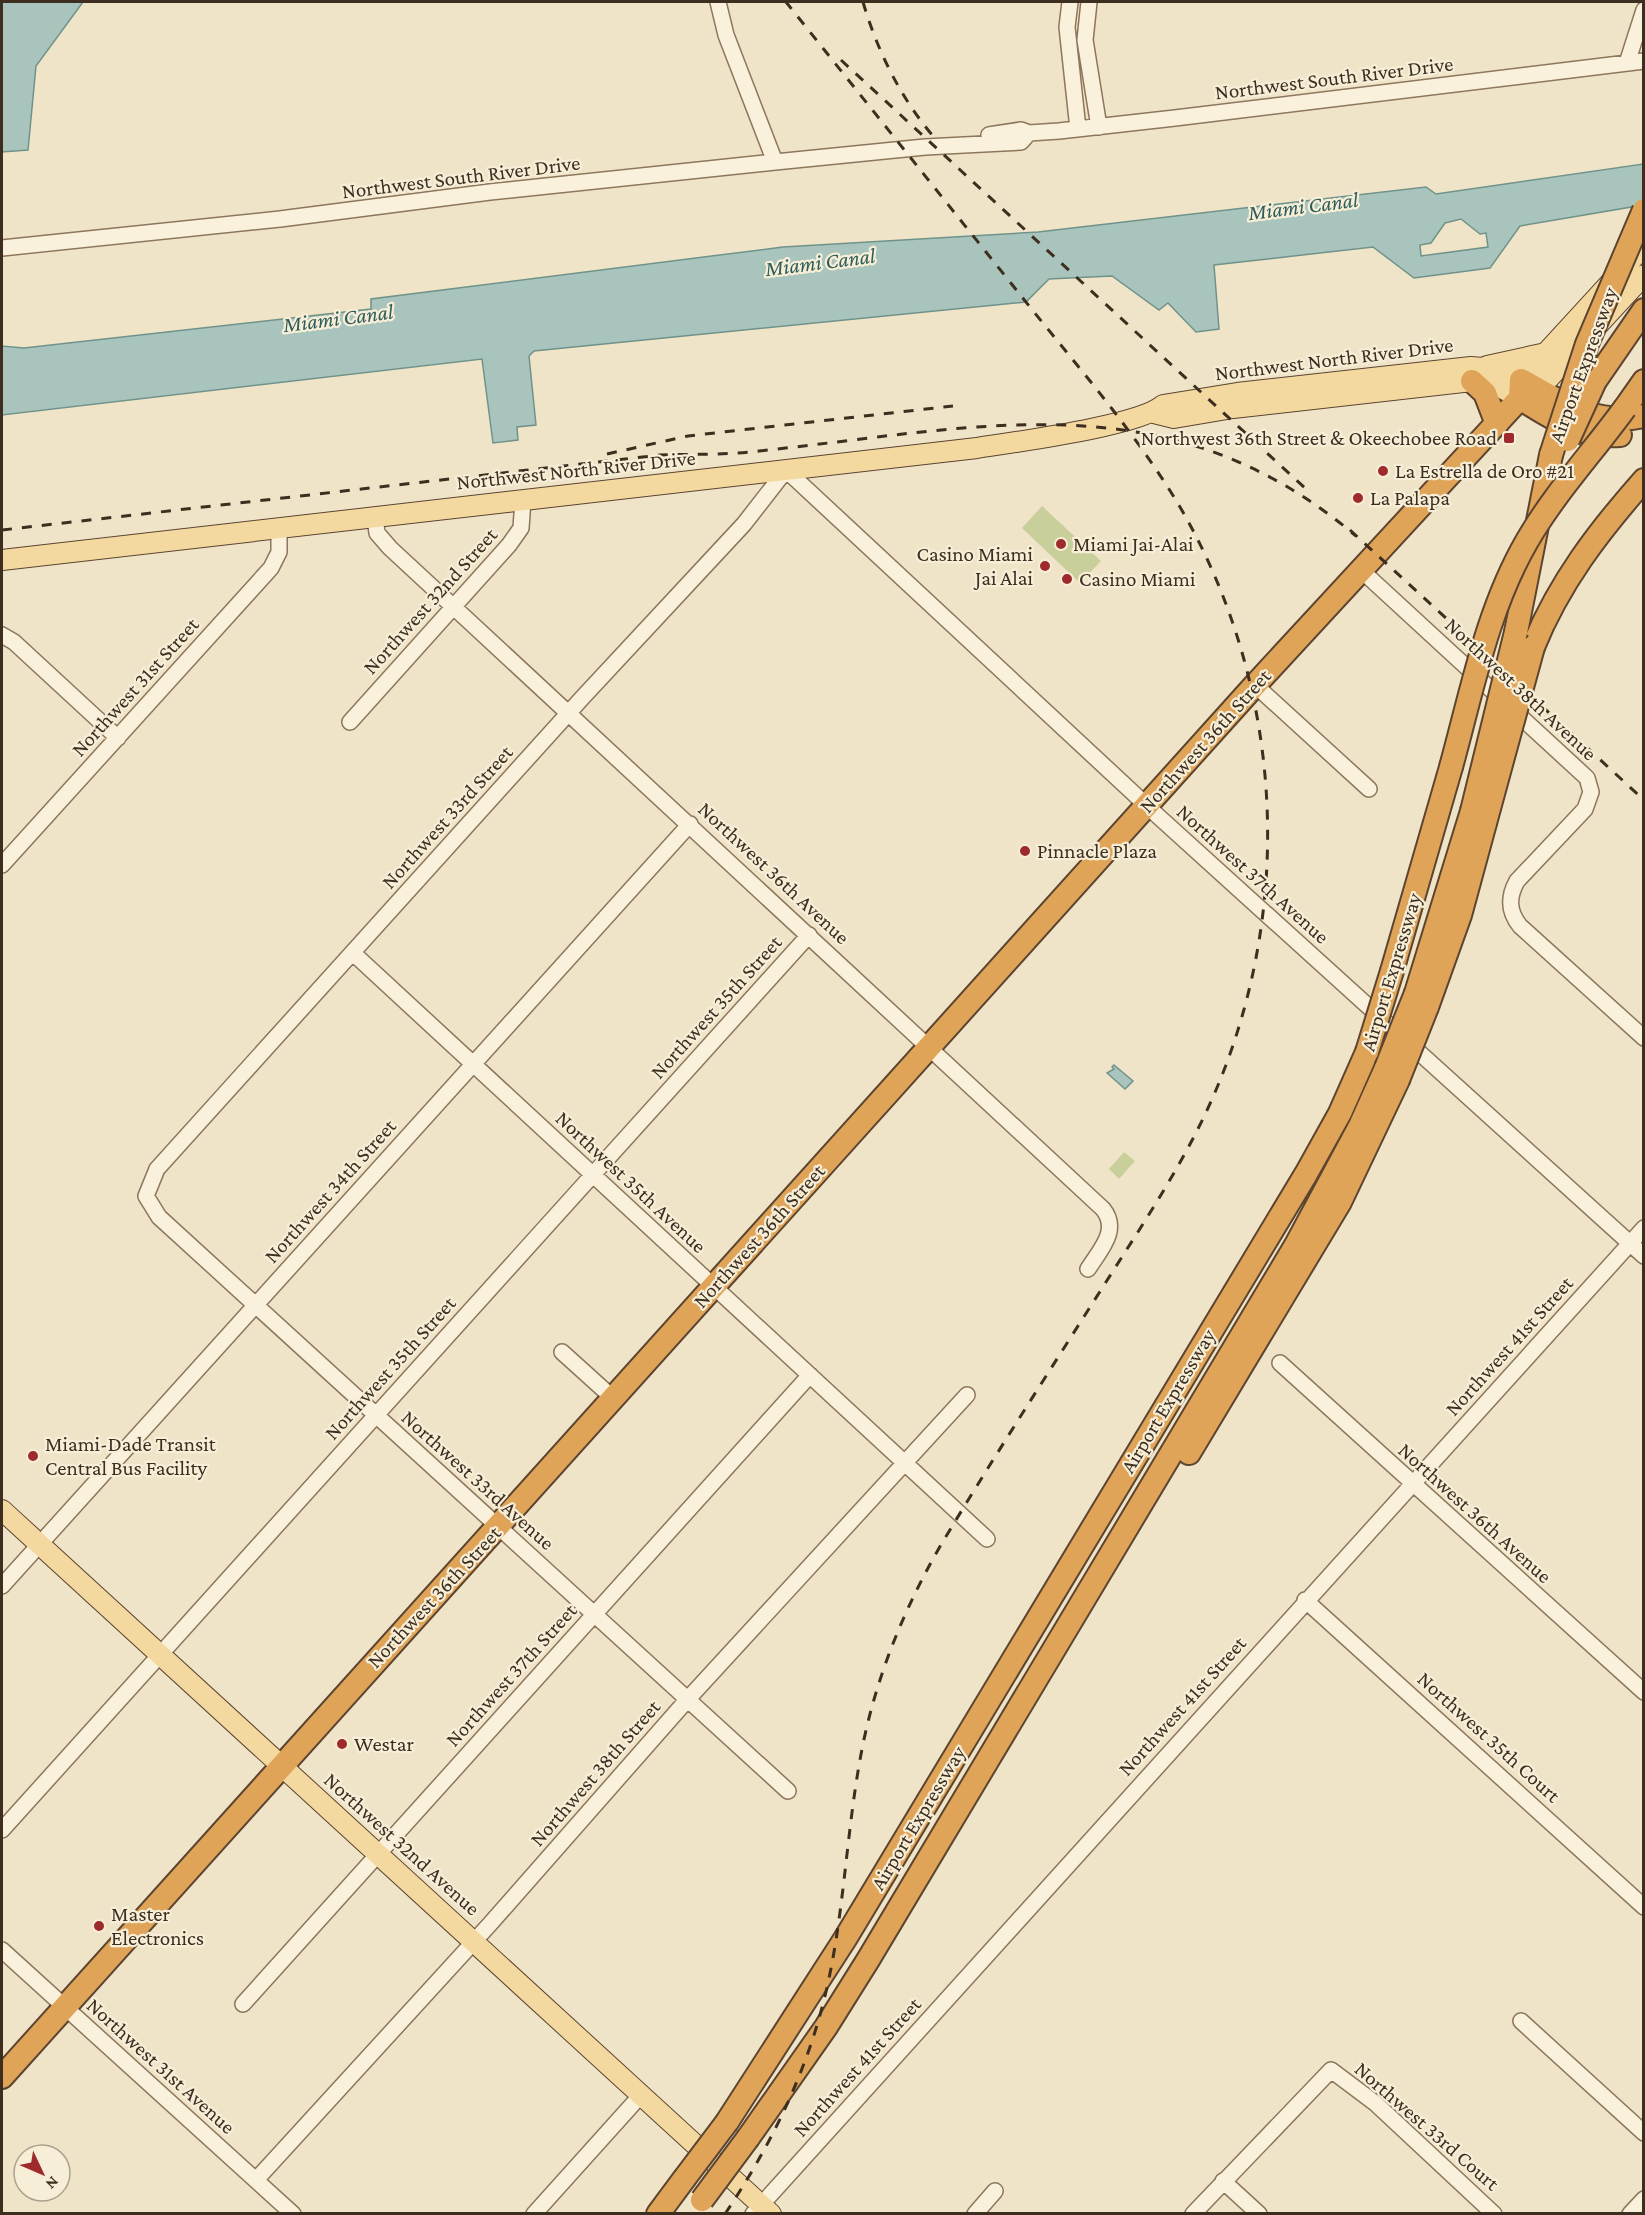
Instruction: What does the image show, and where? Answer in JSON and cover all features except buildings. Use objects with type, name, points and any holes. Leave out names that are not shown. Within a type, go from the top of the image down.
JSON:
[{"type":"highway","name":"Airport Expressway","points":[[697,2207],[826,2027],[868,1960],[1296,1245],[1360,1126],[1392,1074],[1422,1000],[1479,817],[1544,494],[1584,353],[1644,210]]},
{"type":"highway","points":[[1556,456],[1595,381],[1644,310]]},
{"type":"highway","points":[[1477,374],[1497,424]]},
{"type":"highway","name":"Airport Expressway","points":[[658,2214],[727,2122],[850,1930],[1306,1174],[1340,1113],[1367,1052],[1493,616],[1509,576],[1538,524],[1635,412],[1644,381]]},
{"type":"highway","points":[[1527,389],[1592,416],[1621,420],[1635,412],[1644,387]]},
{"type":"highway","points":[[1527,389],[1552,418],[1577,430],[1614,436],[1644,431]]},
{"type":"highway","name":"Northwest 36th Street","points":[[2,2077],[1255,685],[1527,389]]},
{"type":"highway","points":[[1479,817],[1533,647],[1550,607],[1574,565],[1644,480]]},
{"type":"main road","name":"Northwest 36th Street","points":[[1527,389],[1546,353],[1644,246]]},
{"type":"main road","name":"Northwest 36th Street","points":[[1527,389],[1644,275]]},
{"type":"main road","points":[[1477,374],[1546,353]]},
{"type":"main road","name":"Northwest North River Drive","points":[[2,560],[998,445],[1154,413],[1174,418],[1369,386],[1477,374],[1494,384],[1527,389]]},
{"type":"main road","name":"Northwest 32nd Avenue","points":[[2,1510],[641,2095],[762,2210]]},
{"type":"street","points":[[718,2],[726,34],[775,162]]},
{"type":"street","points":[[1070,2],[1067,27],[1069,62],[1078,129]]},
{"type":"street","points":[[1089,2],[1085,40],[1099,127]]},
{"type":"street","points":[[1627,63],[1644,10]]},
{"type":"street","name":"Northwest South River Drive","points":[[2,248],[280,219],[490,192],[775,162],[925,147],[1021,142],[1029,134],[1644,61]]},
{"type":"street","name":"Northwest 33rd Street","points":[[146,1196],[157,1169],[569,713],[744,524],[786,470]]},
{"type":"street","name":"Northwest 37th Avenue","points":[[786,470],[1147,806],[1644,1256]]},
{"type":"street","name":"Northwest 32nd Street","points":[[350,722],[456,607],[516,536],[523,520],[523,500]]},
{"type":"street","name":"Northwest 36th Avenue","points":[[375,517],[377,533],[383,540],[930,1046],[988,1105],[1103,1209],[1110,1219],[1108,1237],[1088,1269]]},
{"type":"street","name":"Northwest 31st Street","points":[[2,865],[271,568],[279,552],[279,528]]},
{"type":"street","name":"Northwest 38th Avenue","points":[[1361,570],[1587,778],[1591,792],[1585,809],[1517,881],[1511,896],[1511,910],[1520,926],[1644,1038]]},
{"type":"street","points":[[2,635],[14,642],[118,738]]},
{"type":"street","points":[[1255,685],[1369,789]]},
{"type":"street","name":"Northwest 34th Street","points":[[2,1586],[690,824]]},
{"type":"street","name":"Northwest 35th Street","points":[[2,1830],[809,935]]},
{"type":"street","name":"Northwest 35th Avenue","points":[[353,953],[987,1539]]},
{"type":"street","name":"Northwest 33rd Avenue","points":[[146,1196],[159,1217],[788,1791]]},
{"type":"street","name":"Northwest 41st Street","points":[[762,2210],[1305,1600],[1413,1485],[1644,1228]]},
{"type":"street","points":[[562,1352],[614,1399]]},
{"type":"street","name":"Northwest 36th Avenue","points":[[1280,1364],[1644,1692]]},
{"type":"street","name":"Northwest 37th Street","points":[[243,2004],[810,1375]]},
{"type":"street","name":"Northwest 38th Street","points":[[256,2180],[687,1700],[967,1395]]},
{"type":"street","name":"Northwest 35th Court","points":[[1305,1600],[1644,1907]]},
{"type":"street","name":"Northwest 31st Avenue","points":[[2,1950],[293,2214]]},
{"type":"street","points":[[1521,2021],[1644,2133]]},
{"type":"street","name":"Northwest 33rd Court","points":[[1223,2181],[1331,2070],[1375,2103],[1494,2214]]},
{"type":"street","points":[[534,2214],[641,2095]]},
{"type":"street","points":[[1193,2214],[1223,2181],[1259,2214]]},
{"type":"street","points":[[975,2214],[995,2191]]},
{"type":"street","points":[[1630,2214],[1644,2199]]},
{"type":"green space","name":"Miami Jai-Alai","points":[[1042,506],[1101,561],[1080,583],[1022,528]]},
{"type":"green space","points":[[1124,1152],[1135,1161],[1119,1179],[1109,1169]]},
{"type":"water","points":[[2,2],[83,2],[36,66],[28,150],[2,152]]},
{"type":"water","name":"Miami Canal","points":[[1643,164],[1643,205],[1520,226],[1490,268],[1414,278],[1373,247],[1214,265],[1219,329],[1196,332],[1168,303],[1159,310],[1112,276],[1049,279],[1026,302],[534,351],[529,356],[536,425],[517,427],[518,440],[493,443],[482,359],[2,415],[2,346],[24,348],[371,309],[371,299],[783,247],[1038,232],[1426,187],[1436,194]],"holes":[[[1461,219],[1480,234],[1486,233],[1488,247],[1421,256],[1420,245],[1431,243],[1445,223]]]},
{"type":"water","points":[[1114,1065],[1133,1081],[1125,1089],[1107,1073],[1114,1069],[1112,1067]]},
{"type":"railway","points":[[725,2214],[757,2163],[785,2109],[808,2054],[817,2025],[832,1965],[863,1744],[877,1690],[895,1638],[918,1587],[945,1538],[1149,1214],[1202,1121],[1240,1024],[1257,950],[1266,874],[1267,798],[1258,722],[1241,648],[1215,576],[1180,507],[1142,449],[1100,394],[786,2]]},
{"type":"railway","points":[[863,2],[875,38],[891,72],[910,105],[933,136]]},
{"type":"railway","points":[[841,60],[1306,489]]},
{"type":"railway","points":[[607,454],[688,436],[953,406]]},
{"type":"railway","points":[[2,530],[660,455],[747,452],[919,432],[995,426],[1070,425],[1143,433],[1214,452],[1285,486],[1356,536]]},
{"type":"railway","points":[[1350,530],[1644,800]]},
{"type":"place","name":"Northwest 36th Street & Okeechobee Road","points":[[1509,438]]},
{"type":"place","name":"La Estrella de Oro #21","points":[[1383,471]]},
{"type":"place","name":"La Palapa","points":[[1358,498]]},
{"type":"place","name":"Miami Jai-Alai","points":[[1061,544]]},
{"type":"place","name":"Casino Miami Jai Alai","points":[[1045,566]]},
{"type":"place","name":"Casino Miami","points":[[1067,579]]},
{"type":"place","name":"Pinnacle Plaza","points":[[1025,851]]},
{"type":"place","name":"Miami-Dade Transit Central Bus Facility","points":[[33,1456]]},
{"type":"place","name":"Westar","points":[[342,1744]]},
{"type":"place","name":"Master Electronics","points":[[99,1926]]}]
